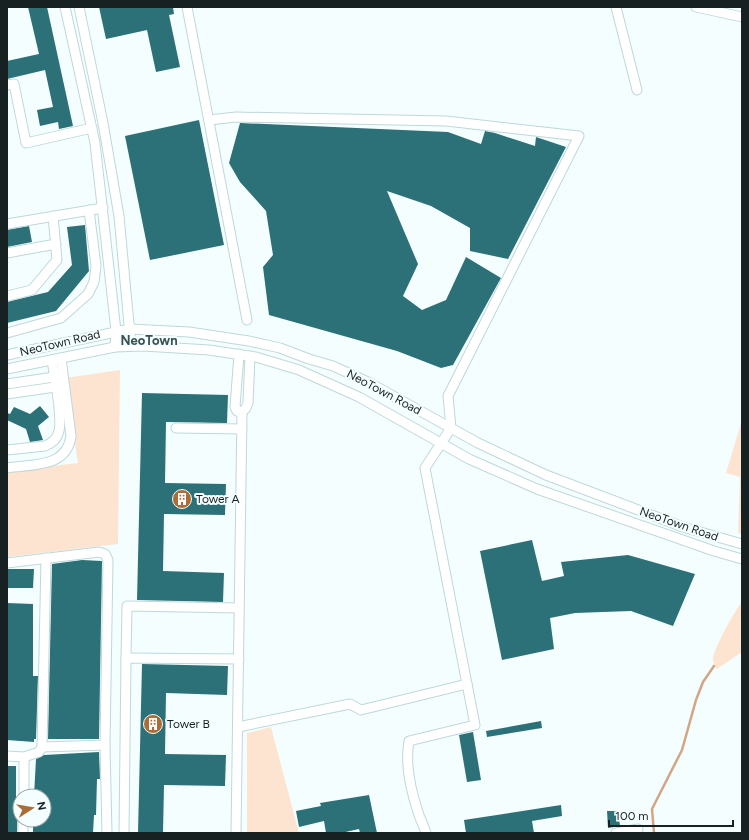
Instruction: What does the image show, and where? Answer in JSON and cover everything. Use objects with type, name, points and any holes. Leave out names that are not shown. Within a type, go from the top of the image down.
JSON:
[{"type":"street","points":[[65,7],[92,128],[103,208],[116,331],[115,347]]},
{"type":"street","points":[[79,7],[103,123],[119,216],[131,346]]},
{"type":"street","points":[[187,7],[247,320]]},
{"type":"street","points":[[616,7],[637,90]]},
{"type":"street","points":[[696,7],[742,17]]},
{"type":"street","points":[[7,85],[14,84],[26,143],[92,128]]},
{"type":"street","points":[[209,120],[236,117],[446,121],[579,136],[448,396],[452,428],[440,443],[425,468],[475,725],[409,741],[407,753],[412,788],[418,814],[426,833]]},
{"type":"street","points":[[7,224],[103,208]]},
{"type":"street","points":[[7,333],[61,318],[88,294],[94,282],[96,266],[91,210]]},
{"type":"street","points":[[7,296],[32,290],[58,260],[53,216]]},
{"type":"street","points":[[7,253],[56,244]]},
{"type":"street","name":"NeoTown Road","points":[[7,355],[130,329],[189,332],[249,341],[280,348],[333,366],[361,379],[452,428],[546,475],[683,527],[742,544]]},
{"type":"street","name":"NeoTown Road","points":[[7,369],[115,347],[131,346],[209,350],[250,356],[299,370],[359,397],[469,459],[537,489],[714,551],[742,559]]},
{"type":"street","points":[[239,354],[235,408],[237,411],[242,412]]},
{"type":"street","points":[[236,833],[242,412],[248,403],[250,356]]},
{"type":"street","points":[[7,450],[44,446],[55,439],[58,435],[60,424],[54,377],[56,359]]},
{"type":"street","points":[[7,468],[51,462],[63,455],[70,447],[71,436],[56,359]]},
{"type":"street","points":[[7,384],[54,377]]},
{"type":"street","points":[[7,394],[55,388]]},
{"type":"street","points":[[176,428],[242,429]]},
{"type":"street","points":[[7,563],[99,552],[105,554],[108,560],[105,745],[107,833]]},
{"type":"street","points":[[7,756],[24,757],[39,752],[42,747],[46,558]]},
{"type":"street","points":[[124,833],[127,606],[240,608]]},
{"type":"street","points":[[126,658],[239,659]]},
{"type":"street","points":[[238,727],[350,704],[361,710],[467,684]]},
{"type":"street","points":[[42,747],[105,745]]},
{"type":"street","points":[[24,757],[24,788]]},
{"type":"street","points":[[616,833],[638,829]]},
{"type":"shaded area","points":[[120,370],[118,544],[7,557],[7,471],[78,463],[65,378]]},
{"type":"shaded area","points":[[742,420],[742,534],[738,533],[740,477],[726,473]]},
{"type":"shaded area","points":[[742,602],[742,652],[717,669],[713,661],[714,653],[725,629]]},
{"type":"shaded area","points":[[271,727],[299,833],[247,833],[247,733]]},
{"type":"building","points":[[28,7],[47,7],[73,126],[59,129],[58,122],[40,126],[37,110],[53,107],[45,70],[7,79],[7,61],[39,54]]},
{"type":"building","points":[[99,7],[173,7],[174,14],[169,15],[180,67],[156,72],[147,30],[106,39]]},
{"type":"building","points":[[199,120],[224,245],[150,260],[125,136]]},
{"type":"building","points":[[240,123],[448,132],[481,144],[485,131],[535,146],[536,137],[566,147],[508,259],[470,251],[470,228],[431,206],[387,191],[418,264],[403,296],[422,310],[446,300],[466,257],[501,278],[453,365],[441,368],[397,351],[269,315],[263,267],[273,255],[266,211],[240,182],[229,163]]},
{"type":"building","points":[[85,225],[89,271],[56,311],[7,323],[7,302],[48,292],[72,265],[67,227]]},
{"type":"building","points":[[29,226],[32,242],[7,247],[7,230]]},
{"type":"building","name":"Tower A","points":[[142,393],[228,395],[227,423],[166,422],[165,483],[226,484],[225,515],[164,514],[163,571],[224,573],[223,602],[137,600]]},
{"type":"building","points":[[40,406],[49,417],[38,426],[43,440],[30,442],[26,429],[7,420],[7,413],[10,414],[14,407],[30,414]]},
{"type":"building","points":[[532,540],[542,581],[564,576],[561,562],[628,555],[695,574],[673,626],[631,611],[575,613],[550,618],[554,649],[502,660],[480,551]]},
{"type":"building","points":[[82,560],[102,561],[99,739],[48,739],[52,564]]},
{"type":"building","points":[[7,569],[34,569],[33,588],[7,588]]},
{"type":"building","points":[[7,603],[33,604],[33,676],[38,676],[36,739],[34,739],[34,742],[7,740]]},
{"type":"building","name":"Tower B","points":[[142,664],[228,666],[227,695],[166,693],[165,754],[226,755],[225,786],[164,785],[163,833],[138,833]]},
{"type":"building","points":[[541,721],[542,728],[487,737],[486,731]]},
{"type":"building","points":[[473,732],[481,780],[467,782],[459,735]]},
{"type":"building","points":[[99,752],[100,779],[97,779],[96,815],[94,815],[93,833],[33,833],[33,828],[52,828],[52,788],[34,788],[36,759],[44,755]]},
{"type":"building","points":[[7,766],[16,766],[16,788],[12,788],[12,828],[17,828],[17,833],[7,833]]},
{"type":"building","points":[[369,795],[377,833],[360,833],[359,829],[341,833],[326,833],[324,821],[299,827],[296,811],[321,806],[320,803]]},
{"type":"building","points":[[561,805],[562,816],[532,821],[534,833],[466,833],[464,820]]},
{"type":"building","points":[[607,811],[618,811],[620,826],[608,828]]},
{"type":"waterway","points":[[654,833],[652,809],[682,750],[696,700],[703,682],[714,666]]},
{"type":"place","name":"Tower A","points":[[182,499]]},
{"type":"place","name":"Tower B","points":[[153,724]]},
{"type":"district","name":"NeoTown","points":[[149,340]]}]
